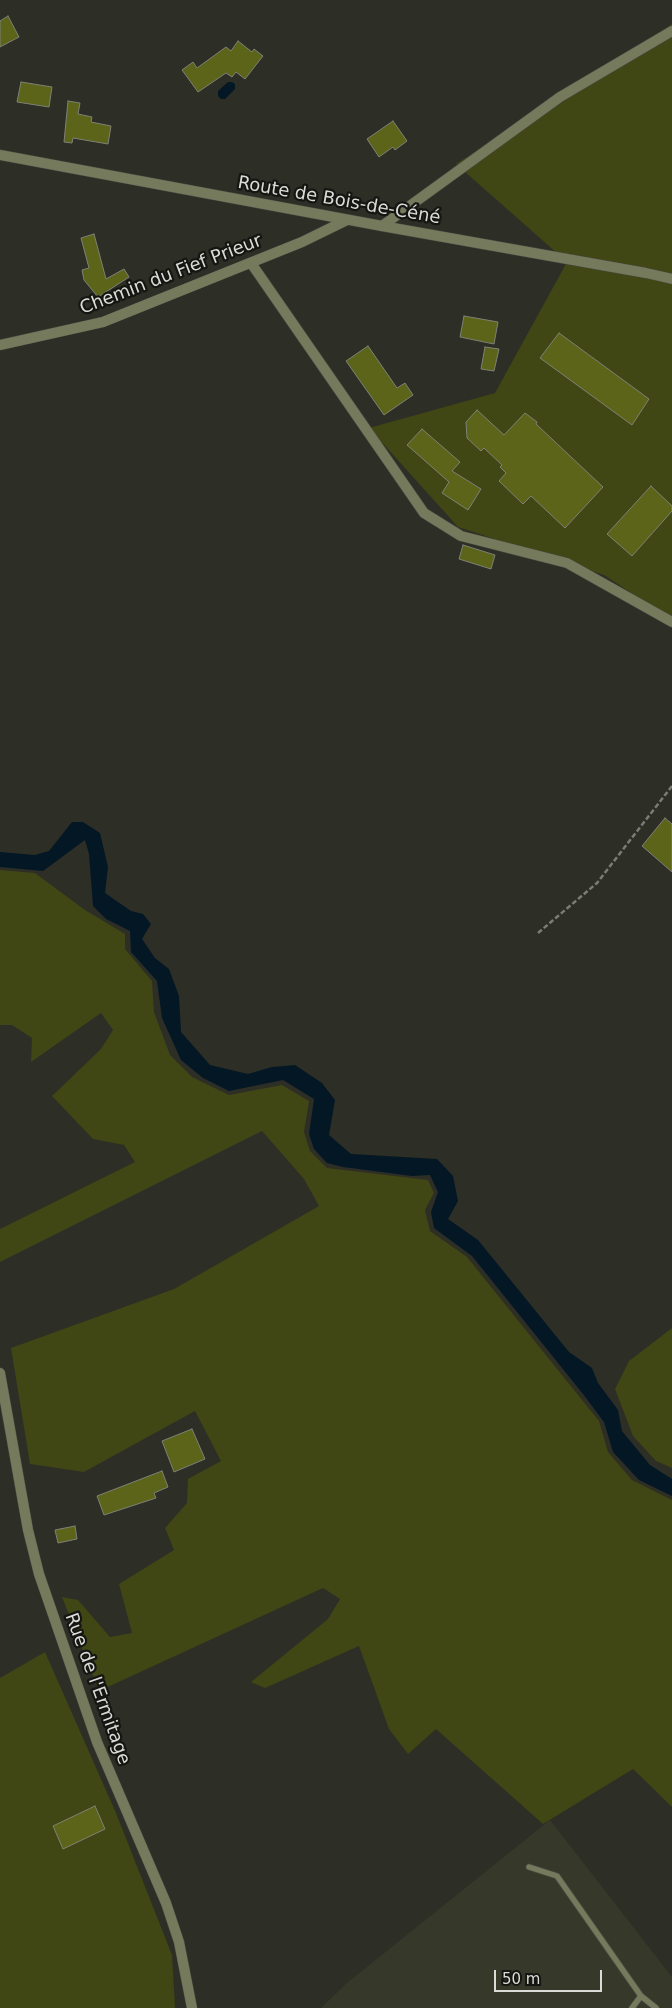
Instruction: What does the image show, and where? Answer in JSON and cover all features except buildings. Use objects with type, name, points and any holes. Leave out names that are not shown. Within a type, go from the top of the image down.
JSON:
[{"type":"street","points":[[382,226],[560,97],[672,31]]},
{"type":"street","name":"Route de Bois-de-Céné","points":[[0,155],[348,220],[646,272],[672,279]]},
{"type":"street","name":"Chemin du Fief Prieur","points":[[0,345],[103,322],[302,242],[348,220]]},
{"type":"street","points":[[251,263],[424,513],[461,536],[567,563],[672,622]]},
{"type":"street","name":"Rue de l'Ermitage","points":[[0,1373],[28,1530],[39,1574],[97,1742],[166,1903],[179,1942],[192,2008]]},
{"type":"lane","points":[[529,1867],[557,1876],[640,1996],[656,2008]]},
{"type":"lane","points":[[632,2008],[640,1996]]},
{"type":"path","points":[[538,932],[597,882],[672,786]]},
{"type":"shaded area","points":[[550,1820],[672,1977],[672,2008],[321,2008],[347,1983]]},
{"type":"green space","points":[[672,24],[672,620],[604,575],[458,527],[369,428],[495,393],[567,262],[456,164]]},
{"type":"green space","points":[[0,870],[35,873],[85,910],[125,934],[125,949],[152,981],[154,1012],[170,1055],[192,1077],[229,1095],[282,1085],[309,1101],[304,1132],[310,1151],[327,1168],[428,1180],[434,1193],[425,1210],[430,1231],[467,1257],[599,1421],[608,1452],[632,1480],[672,1500],[672,1807],[633,1769],[543,1824],[436,1729],[408,1754],[389,1729],[359,1646],[265,1688],[251,1682],[328,1619],[340,1599],[323,1588],[99,1691],[62,1597],[78,1600],[110,1637],[132,1633],[119,1584],[174,1550],[165,1528],[187,1503],[188,1479],[221,1461],[195,1411],[84,1472],[30,1464],[11,1348],[174,1289],[319,1206],[304,1179],[262,1131],[0,1262],[0,1229],[135,1162],[124,1145],[93,1139],[52,1096],[101,1049],[113,1030],[101,1013],[31,1062],[32,1038],[12,1025],[0,1025]]},
{"type":"green space","points":[[672,1328],[672,1468],[656,1461],[633,1436],[615,1389],[629,1361]]},
{"type":"green space","points":[[45,1652],[116,1813],[172,1955],[175,2008],[0,2008],[0,1678]]},
{"type":"water","points":[[228,82],[235,84],[235,89],[225,99],[221,99],[218,96],[218,91]]},
{"type":"water","points":[[72,822],[83,822],[100,833],[108,867],[105,893],[131,911],[143,914],[151,924],[142,939],[155,958],[169,969],[179,996],[181,1032],[210,1065],[248,1074],[272,1067],[295,1065],[322,1083],[335,1100],[329,1135],[351,1154],[437,1159],[453,1176],[458,1201],[448,1219],[478,1240],[569,1352],[592,1368],[598,1383],[618,1410],[622,1431],[650,1465],[672,1479],[672,1496],[639,1480],[613,1452],[604,1422],[583,1394],[472,1256],[434,1228],[431,1212],[438,1192],[430,1175],[412,1176],[343,1167],[327,1163],[314,1149],[309,1134],[314,1099],[283,1080],[229,1091],[203,1078],[181,1060],[162,1018],[157,981],[131,952],[130,931],[106,919],[93,906],[89,854],[85,840],[43,871],[0,867],[0,852],[35,855],[49,851]]}]
